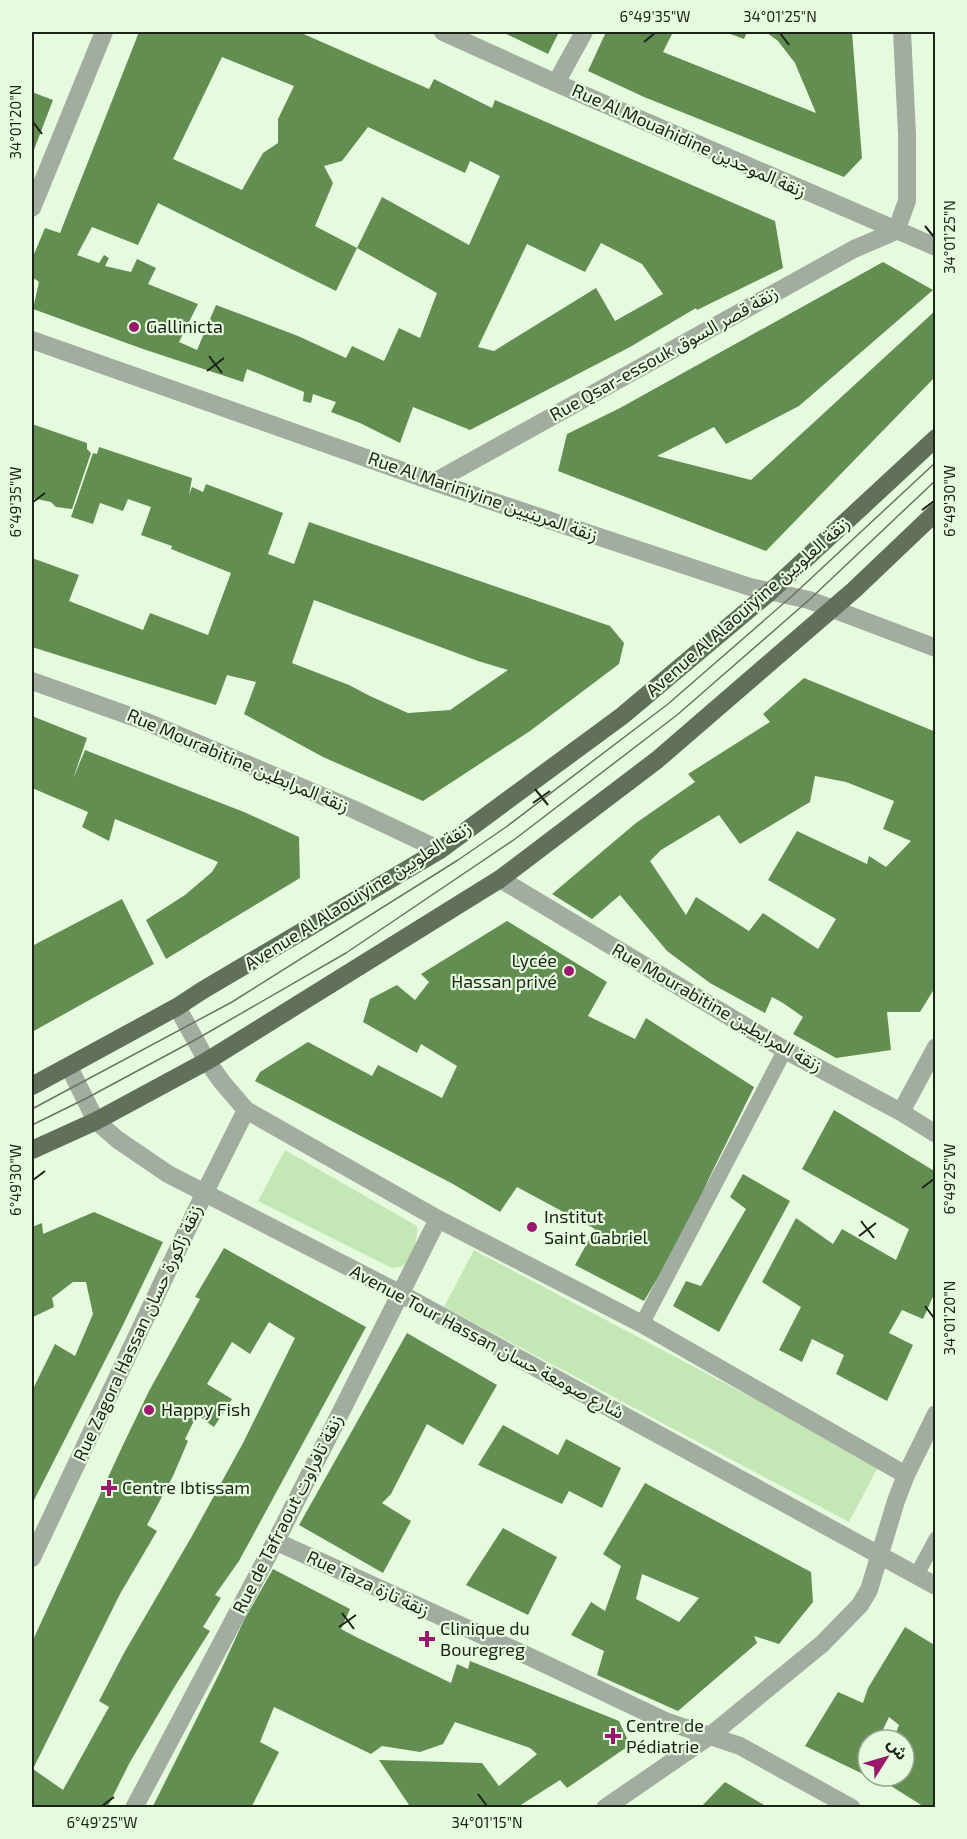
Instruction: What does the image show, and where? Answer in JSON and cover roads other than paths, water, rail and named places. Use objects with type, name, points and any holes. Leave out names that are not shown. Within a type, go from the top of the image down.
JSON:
[{"type":"main road","name":"Avenue Al Alaouiyine زنقة العلويين","points":[[32,1086],[177,1007],[440,850],[622,716],[771,591],[936,438]]},
{"type":"main road","points":[[32,1150],[96,1121],[207,1061],[500,879],[657,760],[832,609],[936,513]]},
{"type":"street","points":[[32,208],[104,32]]},
{"type":"street","name":"Rue Al Mouahidine زنقة الموحدين","points":[[443,32],[936,247]]},
{"type":"street","points":[[556,83],[584,32]]},
{"type":"street","points":[[896,231],[907,201],[907,134],[902,32]]},
{"type":"street","name":"Rue Qsar-essouk زنقة قصر السوق","points":[[434,482],[854,249],[896,231]]},
{"type":"street","name":"Rue Al Mariniyine زنقة المرينيين","points":[[32,340],[434,482],[750,587],[809,600],[936,648]]},
{"type":"street","name":"Rue Mourabitine زنقة المرابطين","points":[[32,681],[147,722],[353,809],[440,850]]},
{"type":"street","name":"Rue Mourabitine زنقة المرابطين","points":[[500,879],[785,1050],[901,1112],[936,1134]]},
{"type":"street","points":[[177,1007],[207,1061],[246,1110],[438,1219],[642,1324],[906,1475]]},
{"type":"street","points":[[901,1112],[936,1047]]},
{"type":"street","name":"Avenue Tour Hassan شارع صومعة حسان","points":[[69,1067],[96,1121],[118,1140],[168,1174],[400,1294],[936,1586]]},
{"type":"street","name":"Rue Zagora Hassan زنقة زاكورة حسان","points":[[32,1558],[246,1110]]},
{"type":"street","name":"Rue de Tafraout زنقة تافراوت","points":[[134,1808],[275,1541],[438,1219]]},
{"type":"street","points":[[605,1808],[711,1735],[822,1644],[850,1616],[869,1590],[896,1501],[936,1414]]},
{"type":"street","name":"Rue Taza زنقة تازة","points":[[275,1541],[665,1721],[740,1746],[852,1808]]},
{"type":"lane","points":[[642,1324],[785,1050]]},
{"type":"lane","points":[[916,1576],[936,1539]]},
{"type":"tram line","points":[[32,1109],[232,1002],[458,860],[506,827],[668,704],[792,596],[936,462]]},
{"type":"tram line","points":[[32,1125],[195,1040],[346,953],[515,839],[677,715],[809,600],[936,480]]},
{"type":"place","name":"Gallinicta","points":[[134,327]]},
{"type":"place","name":"Lycée Hassan privé","points":[[569,971]]},
{"type":"place","name":"Institut Saint Gabriel","points":[[532,1227]]},
{"type":"place","name":"Happy Fish","points":[[149,1410]]},
{"type":"place","name":"Centre Ibtissam","points":[[109,1488]]},
{"type":"place","name":"Clinique du Bouregreg","points":[[427,1639]]},
{"type":"place","name":"Centre de Pédiatrie","points":[[613,1736]]}]
